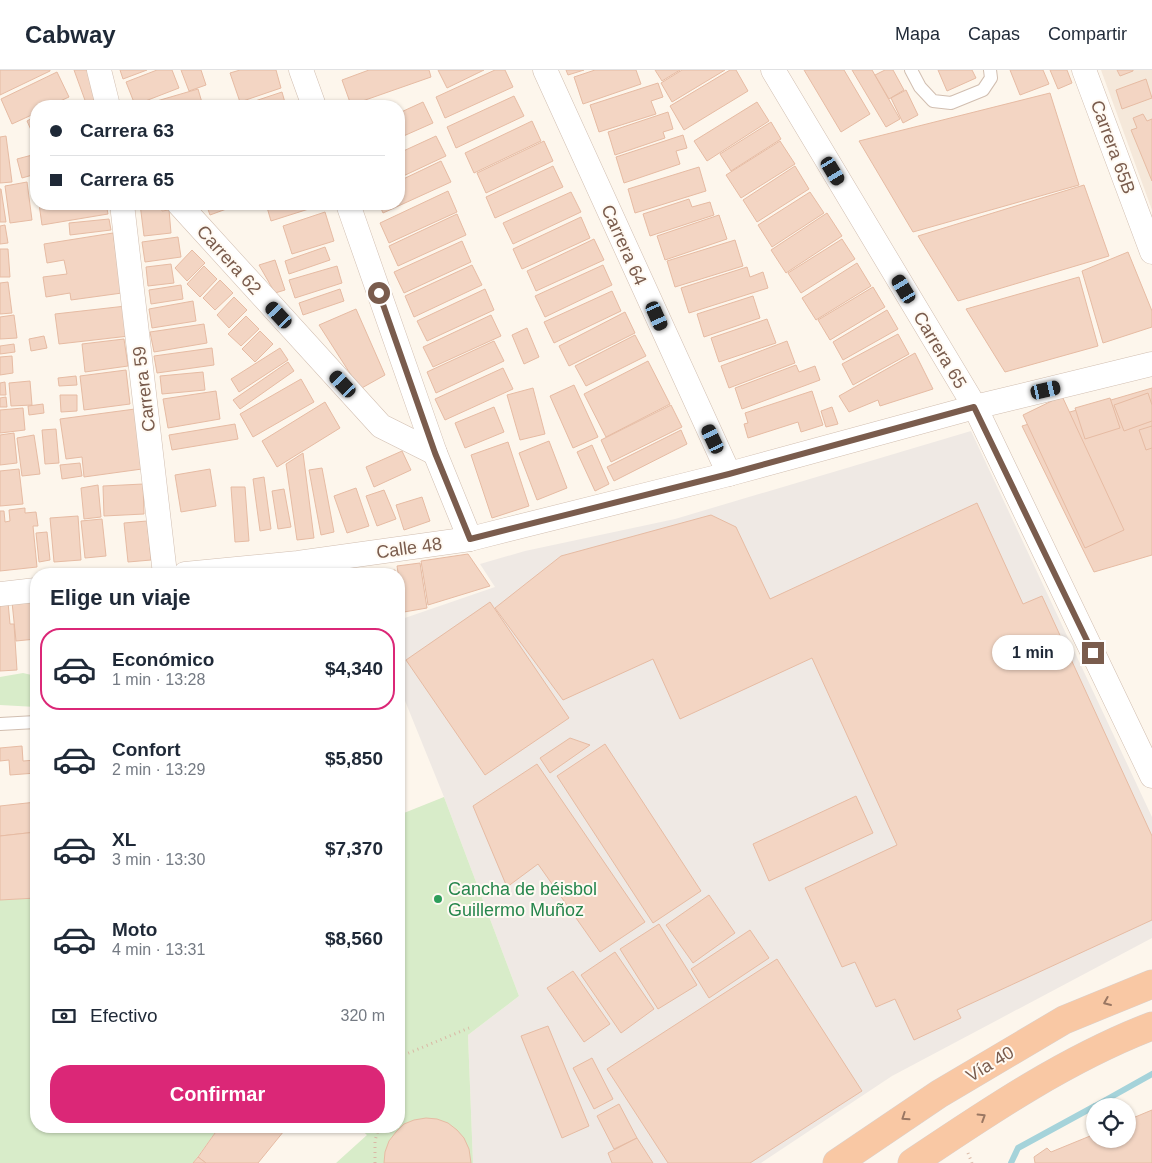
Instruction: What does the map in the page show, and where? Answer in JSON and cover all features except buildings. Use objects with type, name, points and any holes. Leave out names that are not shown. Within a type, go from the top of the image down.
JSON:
[{"type":"highway","name":"Vía 40","points":[[837,1163],[939,1094],[1064,1020],[1152,984]]},
{"type":"highway","points":[[912,1163],[957,1132],[1062,1068],[1117,1040],[1152,1026]]},
{"type":"highway","points":[[939,1094],[957,1132]]},
{"type":"street","points":[[99,70],[106,100]]},
{"type":"street","points":[[301,70],[312,100]]},
{"type":"street","name":"Carrera 64","points":[[545,70],[729,474]]},
{"type":"street","name":"Carrera 65","points":[[773,70],[974,407],[1152,776]]},
{"type":"street","name":"Carrera 65B","points":[[1084,70],[1152,252]]},
{"type":"street","name":"Carrera 59","points":[[123,210],[164,568]]},
{"type":"street","name":"Carrera 62","points":[[184,210],[381,426],[435,453]]},
{"type":"street","points":[[350,210],[435,453],[470,539]]},
{"type":"street","name":"Calle 48","points":[[298,568],[470,539],[729,474],[974,407],[1152,364]]},
{"type":"street","points":[[0,594],[30,591]]},
{"type":"lane","points":[[911,70],[920,87],[933,101],[951,103],[983,90],[991,78],[990,70]]},
{"type":"lane","points":[[0,724],[30,722]]},
{"type":"path","points":[[405,1055],[469,1028]]},
{"type":"path","points":[[375,1163],[378,1133]]},
{"type":"shaded area","points":[[1101,70],[1152,70],[1152,210]]},
{"type":"shaded area","points":[[971,431],[1152,817],[1152,938],[892,1076],[761,1163],[473,1163],[468,1035],[519,996],[444,797],[405,701],[405,618],[495,587],[480,564],[525,551],[675,519]]},
{"type":"green space","points":[[23,673],[30,675],[30,707],[0,705],[0,677]]},
{"type":"green space","points":[[444,797],[519,996],[468,1035],[473,1163],[336,1163],[367,1135],[365,1133],[405,1133],[405,813]]},
{"type":"green space","points":[[30,898],[30,1133],[215,1133],[193,1163],[0,1163],[0,900]]},
{"type":"waterway","points":[[1109,1098],[1152,1074]]},
{"type":"waterway","points":[[1011,1163],[1018,1148],[1086,1111]]},
{"type":"place","name":"Cancha de béisbol Guillermo Muñoz","points":[[438,899]]},
{"type":"route","points":[[379,293],[435,453],[470,539],[729,474],[974,407],[1093,653]]}]
